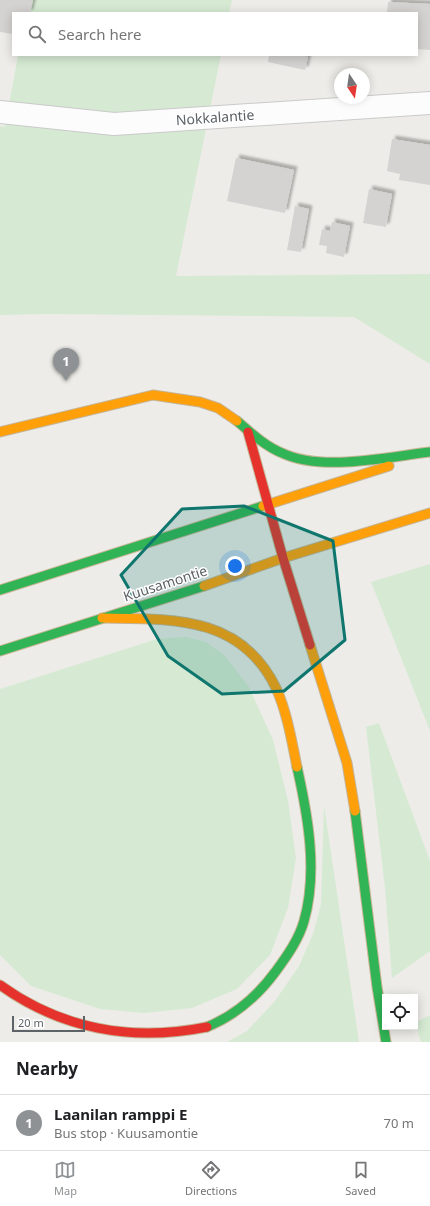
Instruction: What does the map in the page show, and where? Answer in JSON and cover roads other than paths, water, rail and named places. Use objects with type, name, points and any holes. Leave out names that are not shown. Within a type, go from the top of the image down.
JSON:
[{"type":"highway","points":[[0,432],[153,395],[175,397],[225,412],[248,432],[277,451],[291,457],[307,460],[365,459],[430,452]]},
{"type":"highway","points":[[248,432],[283,558],[347,763],[360,837],[377,987],[386,1042]]},
{"type":"highway","points":[[0,590],[430,452]]},
{"type":"highway","name":"Kuusamontie","points":[[0,651],[283,558],[430,513]]},
{"type":"highway","points":[[301,564],[312,549]]},
{"type":"highway","points":[[295,595],[295,579],[297,574]]},
{"type":"highway","points":[[0,985],[29,1004],[82,1029],[105,1034],[120,1037],[163,1036],[205,1029],[226,1020],[246,1006],[264,989],[291,949],[304,920],[309,891],[309,833],[297,759],[274,684],[256,660],[238,644],[223,633],[204,625],[178,619],[102,618]]},
{"type":"street","name":"Nokkalantie","points":[[0,112],[114,124],[430,102]]},
{"type":"place","name":"Laanilan ramppi E","points":[[66,381]]}]
